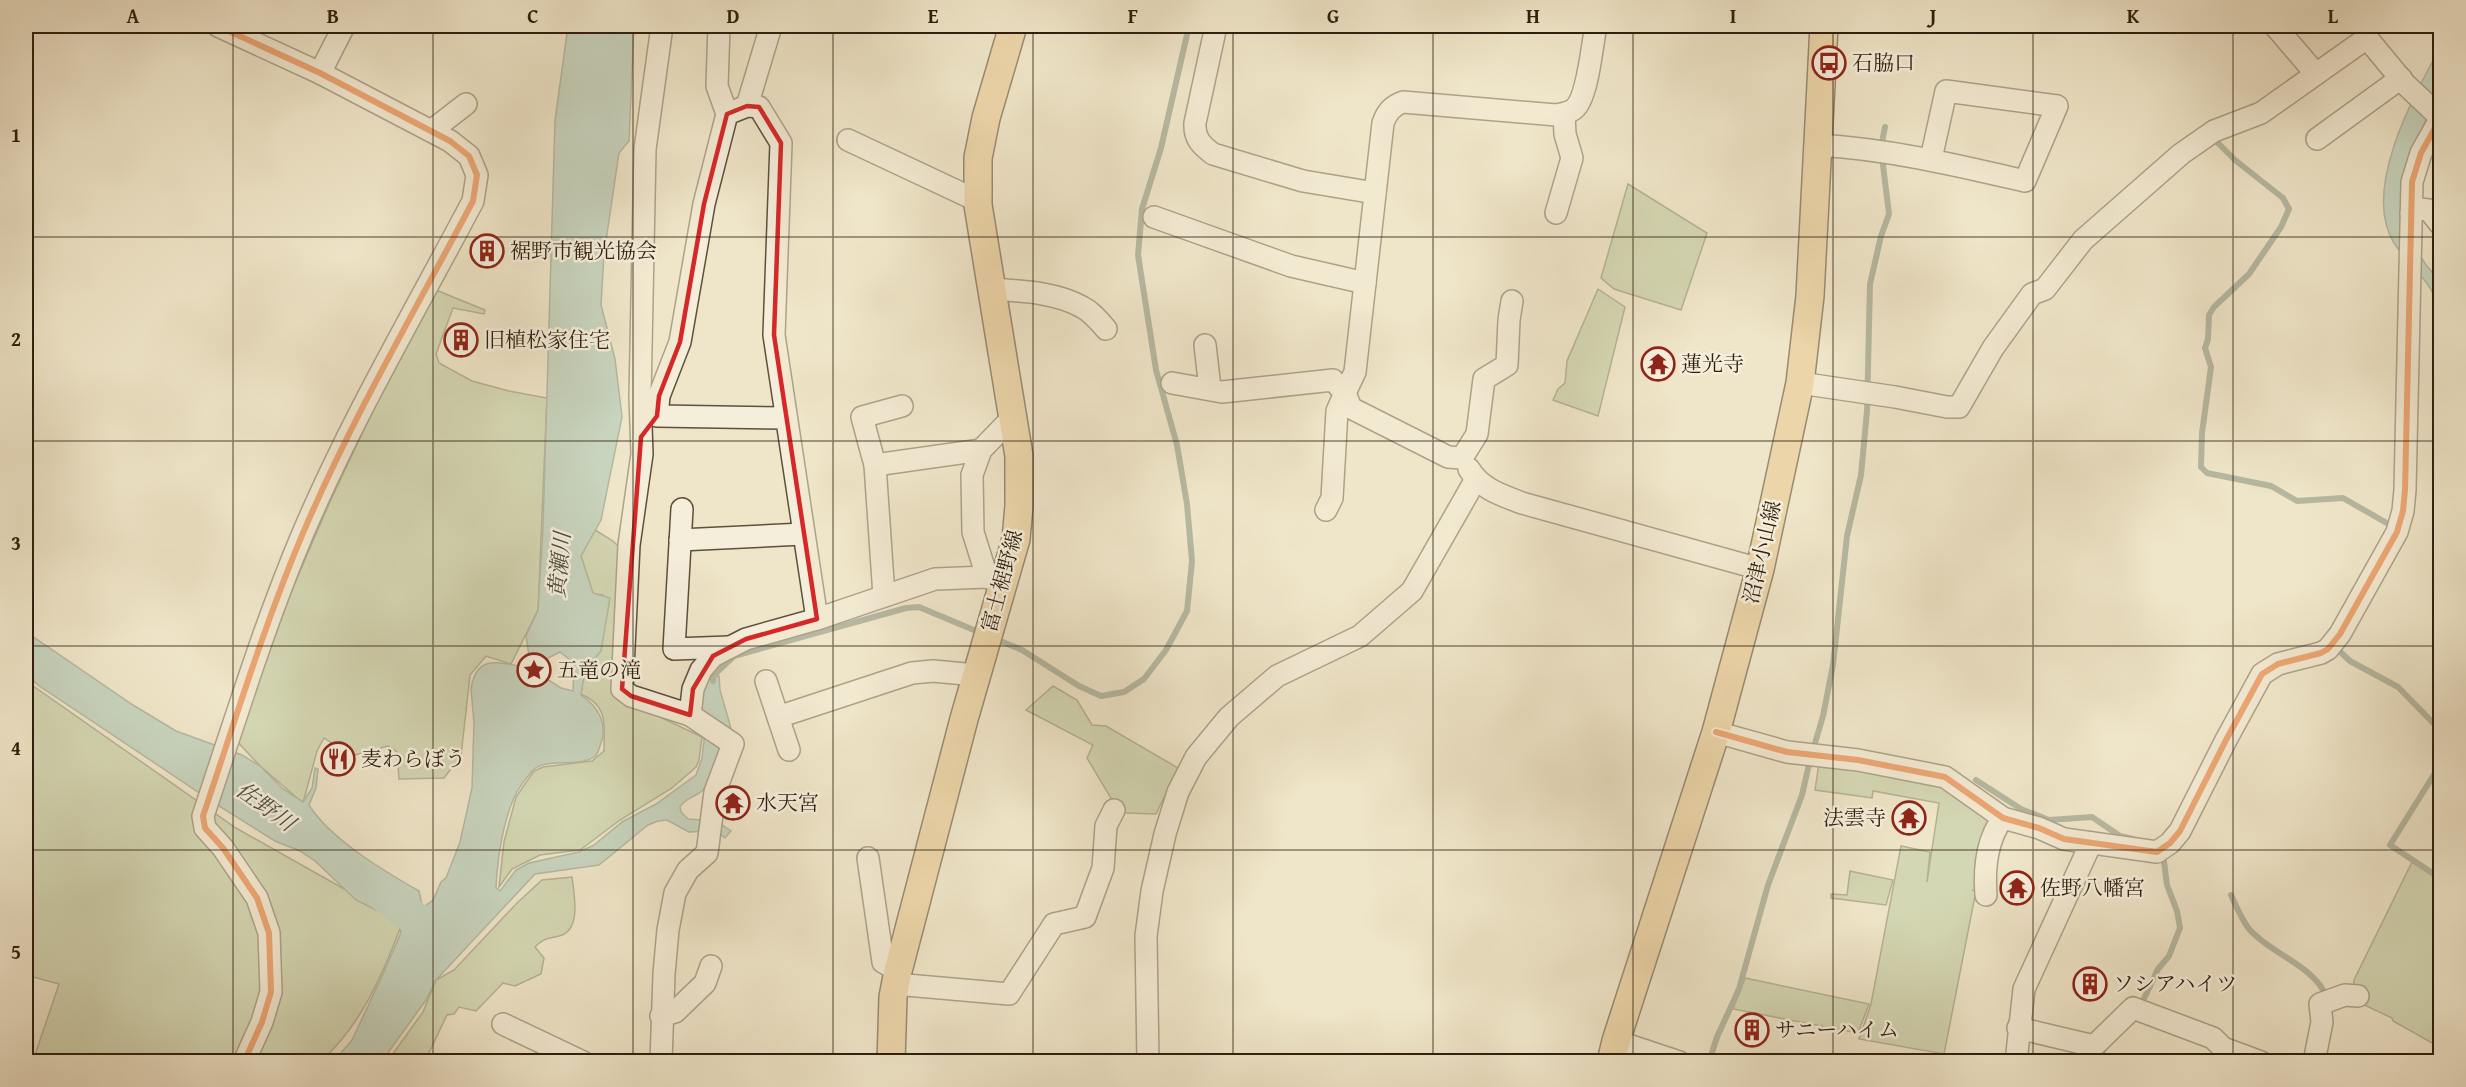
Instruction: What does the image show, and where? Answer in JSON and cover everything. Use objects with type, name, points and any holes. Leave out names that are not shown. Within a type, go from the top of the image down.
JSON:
[{"type":"main road","name":"富士裾野線","points":[[891,1062],[896,977],[976,675],[994,580],[1016,539],[1019,506],[1018,456],[978,201],[978,158],[982,138],[1013,26]]},
{"type":"main road","name":"沼津小山線","points":[[1613,1051],[1716,732],[1760,569],[1800,383],[1810,296],[1824,26]]},
{"type":"street","points":[[218,26],[244,31],[320,74],[450,141],[469,156],[477,175],[473,201],[356,416],[303,532],[268,619],[226,739],[203,816],[205,828],[223,848],[257,898],[270,933],[271,992],[262,1022],[244,1062]]},
{"type":"street","points":[[320,74],[344,26]]},
{"type":"street","points":[[661,1062],[661,1016],[668,930],[675,893],[688,870],[707,853],[715,792],[733,744],[690,716],[631,696],[622,689],[629,544],[642,454],[639,397],[645,148],[662,26]]},
{"type":"street","points":[[641,437],[657,416],[659,396],[680,342],[704,204],[727,114],[717,86],[719,26]]},
{"type":"street","points":[[747,106],[771,26]]},
{"type":"street","points":[[1216,26],[1195,123],[1195,134],[1202,146],[1213,154],[1303,181],[1375,193]]},
{"type":"street","points":[[1326,510],[1332,498],[1337,411],[1355,372],[1386,113],[1394,105],[1403,102],[1564,114],[1575,109],[1583,92],[1596,26]]},
{"type":"street","points":[[2275,26],[2316,74]]},
{"type":"street","points":[[1716,732],[1787,752],[1858,760],[1945,777],[2003,818],[2039,828],[2064,839],[2157,852],[2170,843],[2180,831],[2240,712],[2262,674],[2278,664],[2328,649],[2340,634],[2397,532],[2406,490],[2409,238],[2412,182],[2421,153],[2440,118],[2403,81],[2372,32],[2261,113],[2214,131],[2181,153],[2084,240],[2045,289],[2032,294],[1993,348],[1959,407],[1800,383]]},
{"type":"street","points":[[2317,139],[2403,81]]},
{"type":"street","points":[[1817,145],[1862,147],[1931,159],[2025,181],[2057,106],[1946,91],[1931,159]]},
{"type":"street","points":[[431,131],[466,104]]},
{"type":"street","points":[[727,114],[747,106],[759,107],[781,143],[774,335],[817,619]]},
{"type":"street","points":[[1556,213],[1572,158],[1565,134],[1564,114]]},
{"type":"street","points":[[848,140],[978,201]]},
{"type":"street","points":[[2411,213],[2419,209],[2429,210],[2440,224]]},
{"type":"street","points":[[1154,217],[1291,266],[1365,283]]},
{"type":"street","points":[[991,289],[1013,290],[1065,300],[1082,306],[1094,315],[1106,329]]},
{"type":"street","points":[[1462,458],[1477,434],[1484,379],[1507,365],[1512,301]]},
{"type":"street","points":[[1204,345],[1210,388]]},
{"type":"street","points":[[1172,383],[1210,388],[1222,392],[1333,380],[1345,393],[1351,408],[1448,457],[1462,458]]},
{"type":"street","points":[[884,596],[874,465],[862,417],[902,406]]},
{"type":"street","points":[[657,416],[786,418]]},
{"type":"street","points":[[690,716],[693,689],[701,670],[713,656],[746,639],[817,619],[935,579],[994,580],[973,532],[972,476],[981,450],[1012,418]]},
{"type":"street","points":[[874,465],[981,450]]},
{"type":"street","points":[[1462,458],[1476,479],[1491,491],[1522,503],[1760,569]]},
{"type":"street","points":[[1148,1062],[1146,936],[1152,891],[1165,834],[1178,792],[1196,757],[1229,717],[1277,676],[1360,636],[1412,591],[1476,479]]},
{"type":"street","points":[[682,509],[674,649],[730,647]]},
{"type":"street","points":[[680,540],[803,534]]},
{"type":"street","points":[[778,717],[912,673],[933,671],[976,675]]},
{"type":"street","points":[[766,681],[789,750]]},
{"type":"street","points":[[868,858],[883,962],[896,977],[1009,994],[1054,924],[1085,917],[1103,868],[1106,826],[1114,810]]},
{"type":"street","points":[[1986,895],[1985,876],[1989,847],[1996,828],[2003,818]]},
{"type":"street","points":[[2016,1062],[2024,989],[2091,843]]},
{"type":"street","points":[[661,1016],[675,1012],[705,983],[711,966]]},
{"type":"street","points":[[2314,1062],[2322,1022],[2320,1004],[2345,995],[2358,996]]},
{"type":"street","points":[[2018,1028],[2094,1047],[2142,1011],[2213,1038],[2221,1055],[2261,1062]]},
{"type":"street","points":[[503,1024],[583,1062]]},
{"type":"street","points":[[1613,1051],[1679,1062]]},
{"type":"highlighted area","points":[[747,106],[759,107],[781,143],[774,335],[817,619],[746,639],[713,656],[693,689],[690,715],[631,696],[622,689],[641,437],[657,416],[659,396],[680,342],[704,204],[727,114]]},
{"type":"shaded area","points":[[1628,184],[1707,233],[1681,310],[1614,289],[1601,278]]},
{"type":"shaded area","points":[[1598,289],[1625,307],[1598,416],[1553,400],[1558,389],[1565,383],[1567,361]]},
{"type":"shaded area","points":[[436,290],[485,310],[484,314],[453,308],[436,354],[439,363],[472,381],[547,398],[538,610],[511,664],[486,656],[470,675],[461,756],[444,778],[399,779],[397,752],[388,746],[351,756],[324,738],[317,751],[303,803],[260,766],[233,737],[256,689],[288,599],[329,504],[401,351]]},
{"type":"shaded area","points":[[595,530],[613,541],[624,552],[622,699],[702,737],[699,760],[696,767],[672,788],[620,820],[580,850],[540,855],[512,869],[499,887],[504,842],[516,797],[534,771],[543,767],[592,761],[604,751],[604,725],[601,710],[581,694],[585,669],[601,651],[603,595],[593,594],[581,556]]},
{"type":"shaded area","points":[[26,681],[236,828],[346,890],[401,926],[378,981],[359,1016],[321,1061],[33,1061],[59,984],[26,975]]},
{"type":"shaded area","points":[[1053,686],[1077,700],[1092,725],[1106,726],[1178,768],[1156,814],[1126,813],[1112,800],[1087,758],[1093,745],[1026,710]]},
{"type":"shaded area","points":[[1819,763],[1937,781],[1991,819],[1978,891],[1972,890],[1976,891],[1944,1054],[1859,1039],[1871,1004],[1901,846],[1930,852],[1927,882],[1939,803],[1873,791],[1872,798],[1815,790]]},
{"type":"shaded area","points":[[2412,862],[2440,880],[2440,1061],[2430,1061],[2436,1045],[2393,1021],[2392,1018],[2358,1002],[2353,990],[2354,980]]},
{"type":"shaded area","points":[[1850,871],[1893,880],[1886,905],[1831,898],[1831,894],[1847,895]]},
{"type":"shaded area","points":[[572,877],[575,902],[574,920],[566,933],[543,940],[535,947],[544,958],[541,974],[515,986],[503,983],[476,1011],[459,1007],[454,1014],[447,1015],[425,1061],[387,1062],[423,1012],[436,980],[454,970],[542,880]]},
{"type":"shaded area","points":[[1745,978],[1869,1004],[1858,1033],[1733,1009]]},
{"type":"water","name":"黄瀬川","points":[[568,26],[634,26],[629,141],[619,153],[604,254],[601,305],[615,359],[622,417],[601,520],[581,556],[593,593],[610,598],[601,651],[585,669],[581,695],[597,710],[602,724],[602,738],[594,757],[579,762],[544,764],[532,771],[522,784],[515,795],[504,830],[496,888],[500,891],[516,870],[529,863],[579,852],[594,845],[622,822],[656,804],[696,775],[702,758],[705,731],[702,709],[707,675],[719,676],[720,690],[732,732],[708,784],[680,807],[681,812],[688,819],[716,821],[731,831],[725,838],[711,829],[689,832],[667,820],[658,821],[648,825],[599,865],[535,874],[436,980],[426,1000],[382,1061],[334,1061],[352,1040],[400,935],[403,917],[402,901],[397,899],[385,902],[380,912],[356,900],[315,861],[300,851],[275,841],[216,804],[38,685],[26,675],[26,632],[133,705],[176,731],[242,755],[260,766],[283,789],[303,802],[312,788],[315,768],[318,769],[316,788],[309,805],[318,818],[359,853],[419,891],[422,905],[425,906],[433,900],[441,882],[446,878],[460,842],[472,788],[474,723],[471,689],[474,677],[486,664],[502,663],[531,668],[526,636],[538,610],[543,529],[555,120]],"holes":[[[560,652],[574,663],[573,691],[561,688],[539,674],[546,659]]]},
{"type":"water","points":[[2440,48],[2440,89],[2421,133],[2407,235],[2426,265],[2440,281],[2440,316],[2428,285],[2394,243],[2385,221],[2384,197],[2387,170],[2405,116]]},
{"type":"waterway","points":[[993,638],[1022,650],[1079,686],[1101,696],[1124,692],[1144,679],[1166,650],[1187,611],[1192,561],[1187,504],[1177,445],[1156,370],[1138,255],[1142,209],[1161,148],[1189,26]]},
{"type":"waterway","points":[[1881,147],[1885,127]]},
{"type":"waterway","points":[[2213,138],[2235,160],[2283,198],[2289,209],[2281,227],[2249,274],[2214,307],[2209,315],[2208,339],[2205,348],[2211,367],[2202,433],[2201,467],[2207,473],[2271,486],[2297,501],[2343,498],[2392,526],[2390,529]]},
{"type":"waterway","points":[[1813,750],[1823,716],[1833,665],[1847,536],[1861,475],[1867,411],[1870,284],[1881,236],[1889,214],[1882,157]]},
{"type":"waterway","points":[[713,681],[713,676],[734,656],[906,608],[919,607],[981,633]]},
{"type":"waterway","points":[[2335,647],[2350,661],[2398,687],[2440,730]]},
{"type":"waterway","points":[[1709,1062],[1717,1037],[1739,989],[1768,885],[1802,795],[1810,760]]},
{"type":"waterway","points":[[2440,765],[2390,845],[2440,878]]},
{"type":"waterway","points":[[1976,780],[2021,809],[2049,820],[2092,817],[2120,836],[2133,839]]},
{"type":"waterway","points":[[2140,1007],[2158,969],[2169,956],[2180,928],[2177,911],[2167,885],[2163,854]]},
{"type":"waterway","name":"佐野川","points":[[354,872],[437,936]]},
{"type":"waterway","points":[[2231,895],[2249,929],[2258,938],[2312,976],[2327,997]]},
{"type":"waterway","points":[[2092,1062],[2103,1051]]},
{"type":"cycle path","points":[[218,26],[320,73],[450,141],[469,156],[477,175],[473,201],[363,406],[303,533],[263,638],[203,816],[205,828],[223,848],[257,898],[269,933],[271,992],[262,1022],[244,1062]]},
{"type":"cycle path","points":[[1716,732],[1787,752],[1858,760],[1945,777],[2003,818],[2039,828],[2064,839],[2157,852],[2170,843],[2180,831],[2262,674],[2278,664],[2321,653],[2328,649],[2340,634],[2397,532],[2403,511],[2405,490],[2412,182],[2421,153],[2440,119]]},
{"type":"place","name":"石脇口","points":[[1829,63]]},
{"type":"place","name":"裾野市観光協会","points":[[487,251]]},
{"type":"place","name":"旧植松家住宅","points":[[461,340]]},
{"type":"place","name":"蓮光寺","points":[[1658,364]]},
{"type":"place","name":"五竜の滝","points":[[534,670]]},
{"type":"place","name":"麦わらぼう","points":[[338,759]]},
{"type":"place","name":"水天宮","points":[[733,803]]},
{"type":"place","name":"法雲寺","points":[[1909,818]]},
{"type":"place","name":"佐野八幡宮","points":[[2017,888]]},
{"type":"place","name":"ソシアハイツ","points":[[2090,984]]},
{"type":"place","name":"サニーハイム","points":[[1752,1030]]}]
